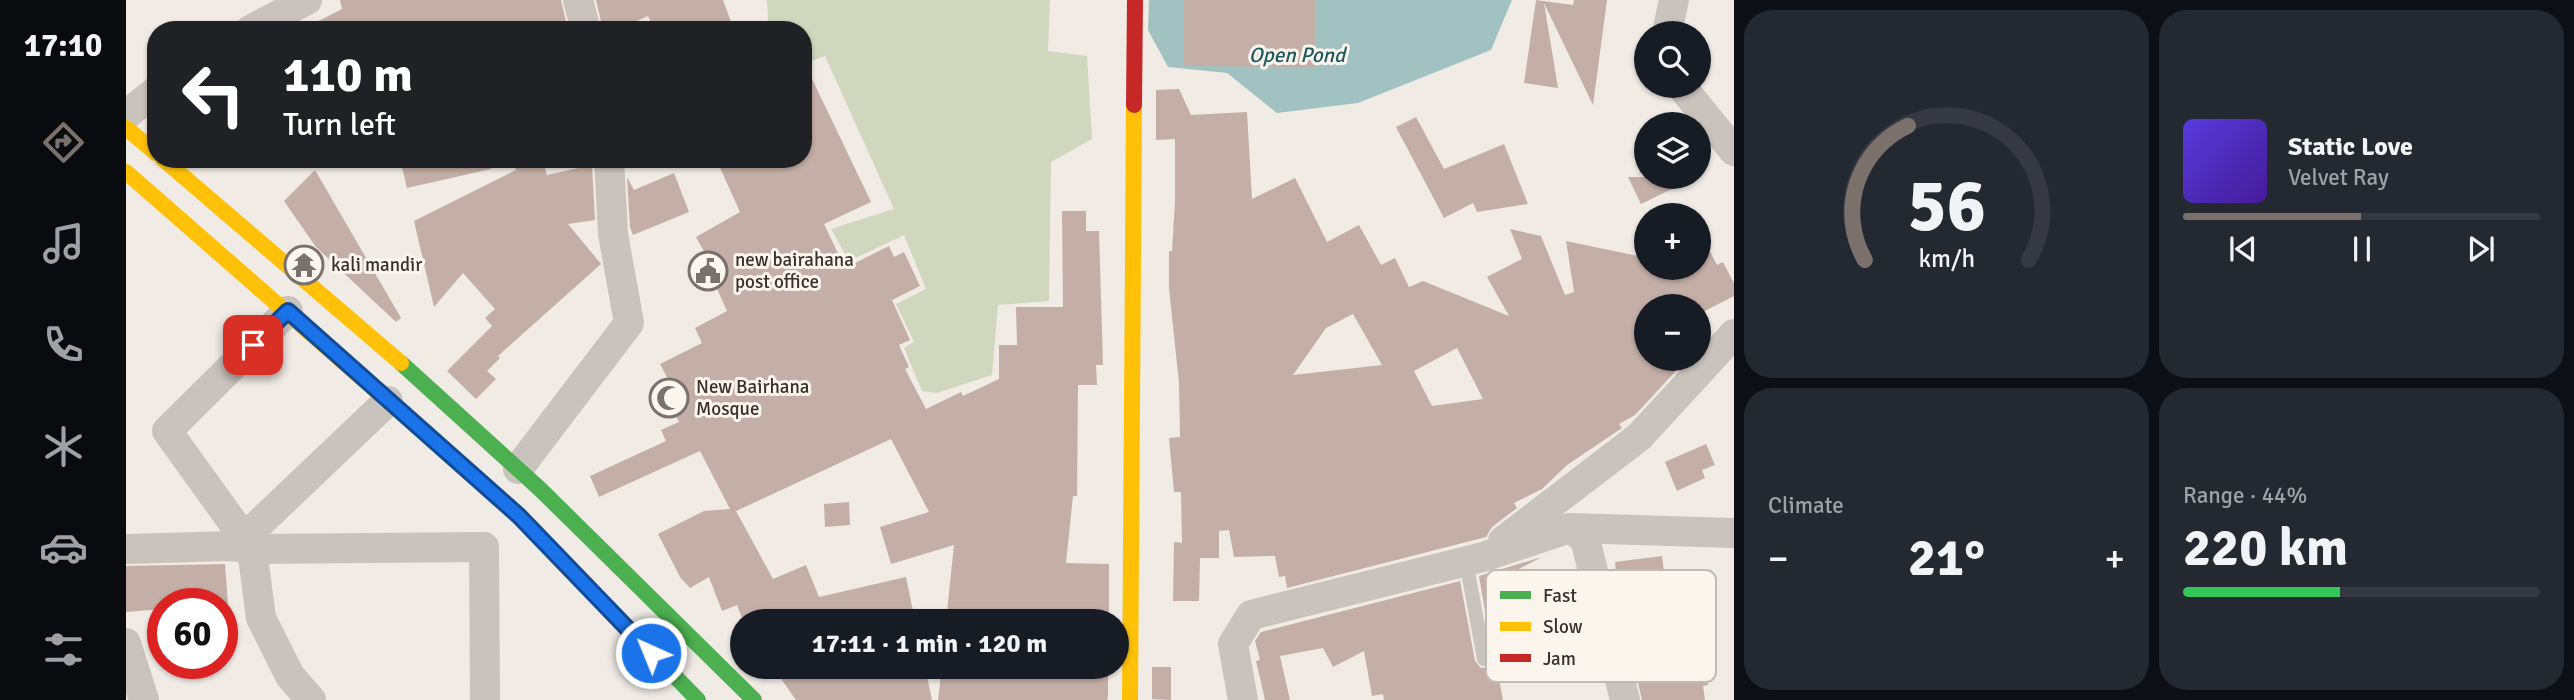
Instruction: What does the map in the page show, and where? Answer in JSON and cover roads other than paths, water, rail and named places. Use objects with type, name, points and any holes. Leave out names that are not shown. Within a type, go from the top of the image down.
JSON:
[{"type":"main road","points":[[1129,700],[1135,0]]},
{"type":"main road","points":[[126,128],[147,146]]},
{"type":"main road","points":[[173,168],[412,373],[518,469],[754,700]]},
{"type":"main road","points":[[126,172],[288,311],[519,516],[698,700]]},
{"type":"street","points":[[267,21],[307,0]]},
{"type":"street","points":[[578,0],[584,21]]},
{"type":"street","points":[[1670,21],[1674,0]]},
{"type":"street","points":[[126,115],[147,98]]},
{"type":"street","points":[[1691,98],[1734,151]]},
{"type":"street","points":[[518,469],[629,323],[613,234],[609,168]]},
{"type":"street","points":[[288,311],[167,431],[242,544],[261,618],[290,676],[311,700]]},
{"type":"street","points":[[1475,559],[1639,437],[1734,334]]},
{"type":"street","points":[[242,544],[388,401]]},
{"type":"street","points":[[126,550],[242,544],[484,547],[519,516]]},
{"type":"street","points":[[1570,528],[1585,539],[1593,570]]},
{"type":"street","points":[[1243,700],[1233,644],[1251,615],[1475,559],[1570,528],[1734,533]]},
{"type":"street","points":[[484,547],[485,700]]},
{"type":"street","points":[[126,643],[144,700]]},
{"type":"street","points":[[1621,682],[1625,700]]},
{"type":"lane","points":[[1475,559],[1484,659]]},
{"type":"water","name":"Open Pond","points":[[1149,0],[1512,0],[1491,50],[1358,103],[1277,113],[1227,73],[1168,67],[1148,30]]},
{"type":"place","name":"kali mandir","points":[[304,265]]},
{"type":"place","name":"new bairahana post office","points":[[708,271]]},
{"type":"place","name":"New Bairhana Mosque","points":[[669,398]]}]
